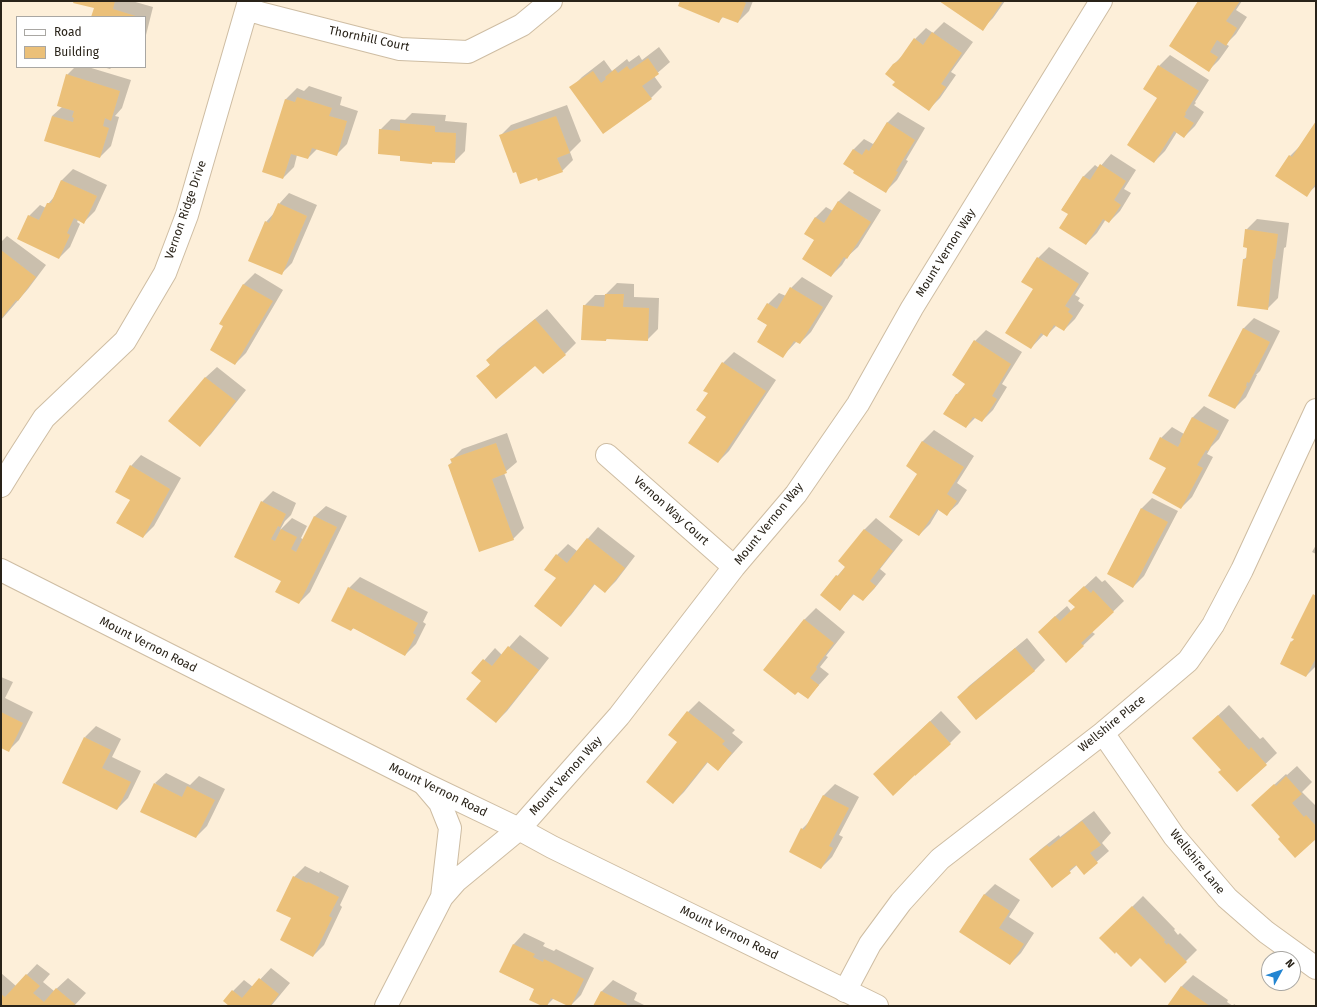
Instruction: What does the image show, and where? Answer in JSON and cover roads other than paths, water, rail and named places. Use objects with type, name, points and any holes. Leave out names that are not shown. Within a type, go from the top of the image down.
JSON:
[{"type":"street","name":"Thornhill Court","points":[[248,5],[270,16],[400,48],[468,52],[522,26],[551,1]]},
{"type":"street","name":"Mount Vernon Way","points":[[386,1006],[442,897],[456,881],[519,829],[619,716],[734,568],[796,494],[858,404],[912,308],[1101,1]]},
{"type":"street","name":"Vernon Ridge Drive","points":[[1,486],[44,418],[125,341],[165,273],[187,214],[248,5]]},
{"type":"street","name":"Wellshire Place","points":[[845,991],[870,944],[901,902],[940,859],[1104,733],[1188,661],[1213,625],[1242,570],[1316,410]]},
{"type":"street","name":"Vernon Way Court","points":[[607,455],[734,568]]},
{"type":"street","name":"Mount Vernon Road","points":[[1,570],[423,783],[877,1006]]},
{"type":"street","name":"Wellshire Lane","points":[[1104,733],[1174,836],[1227,898],[1266,932],[1316,968]]},
{"type":"street","points":[[423,783],[440,803],[450,828],[442,897]]}]
